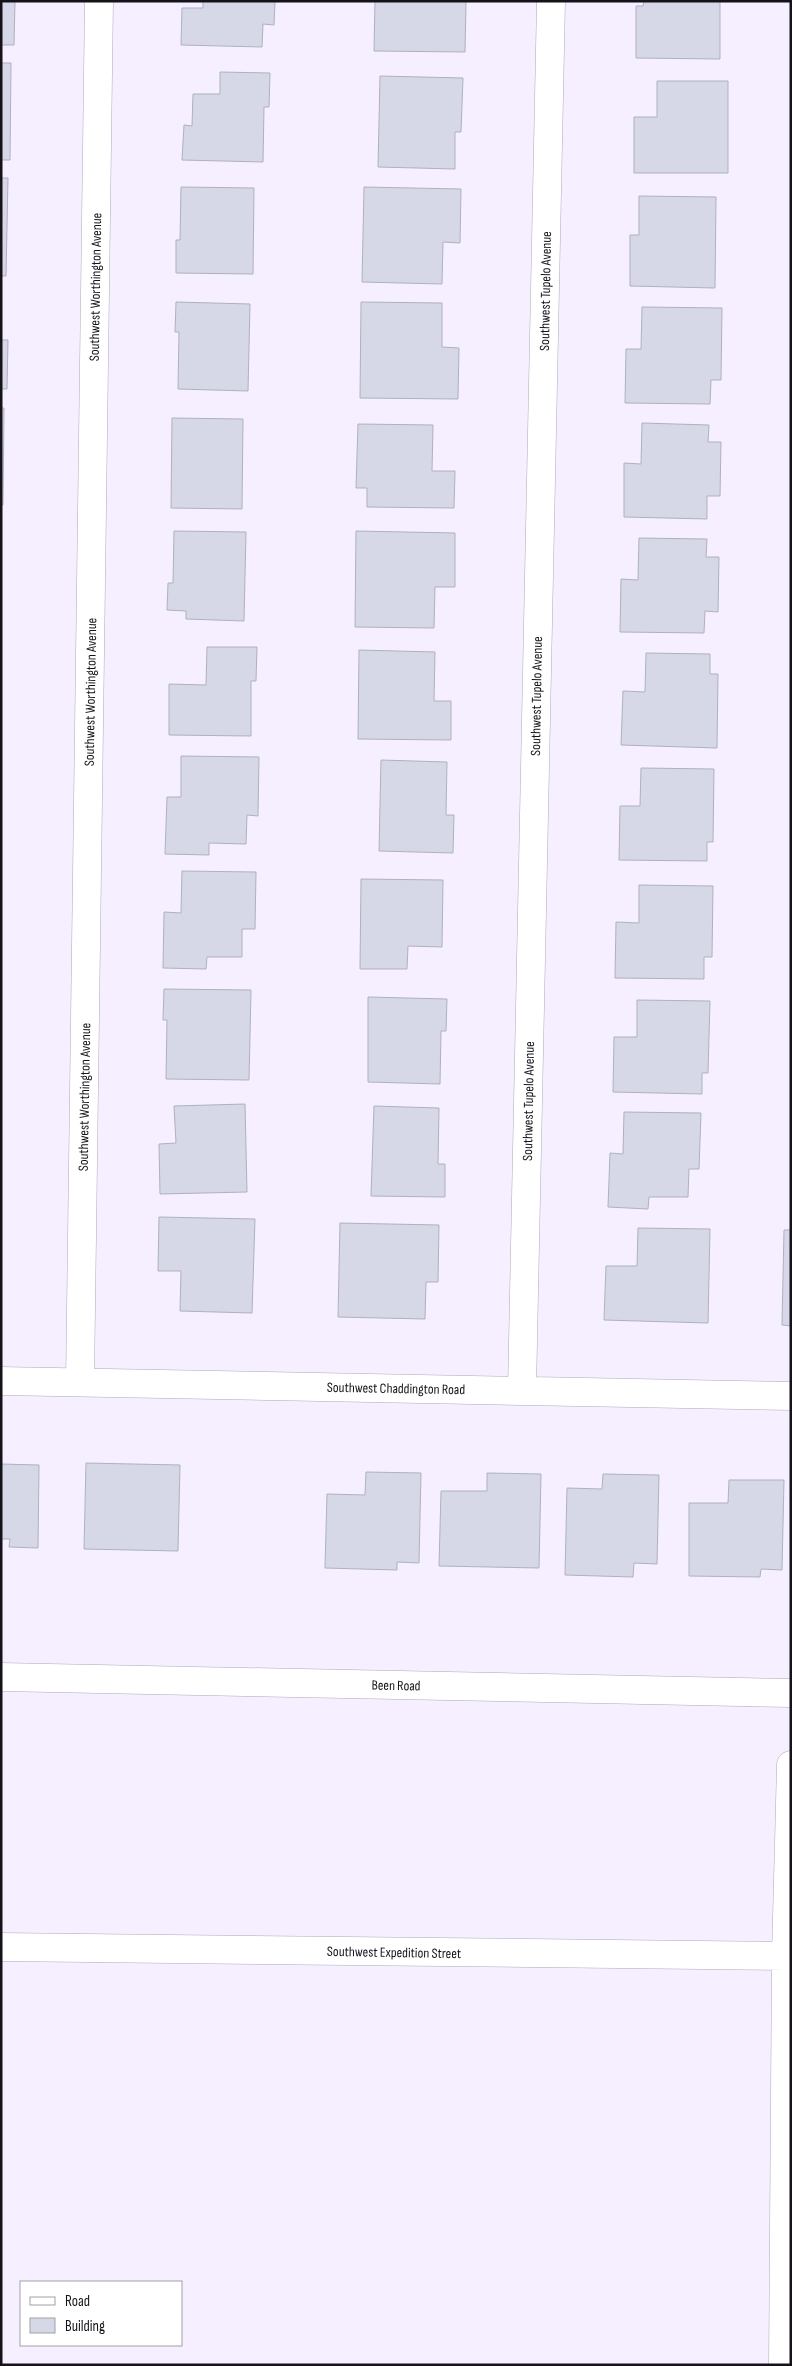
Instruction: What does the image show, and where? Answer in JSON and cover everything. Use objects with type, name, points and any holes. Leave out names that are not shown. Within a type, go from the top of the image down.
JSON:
[{"type":"street","name":"Southwest Worthington Avenue","points":[[80,1382],[100,1]]},
{"type":"street","name":"Southwest Tupelo Avenue","points":[[522,1390],[551,1]]},
{"type":"street","name":"Southwest Chaddington Road","points":[[1,1380],[791,1396]]},
{"type":"street","name":"Been Road","points":[[1,1677],[791,1693]]},
{"type":"street","points":[[783,2365],[786,1956],[791,1765]]},
{"type":"street","name":"Southwest Expedition Street","points":[[1,1948],[786,1956]]},
{"type":"building","points":[[1,1],[15,1],[14,45],[1,45]]},
{"type":"building","points":[[203,1],[275,1],[274,25],[263,24],[262,47],[181,45],[182,8],[203,8]]},
{"type":"building","points":[[375,1],[466,1],[465,52],[374,51]]},
{"type":"building","points":[[644,1],[720,1],[720,59],[636,58],[636,6],[643,6]]},
{"type":"building","points":[[1,63],[11,63],[10,160],[1,160]]},
{"type":"building","points":[[220,72],[270,73],[269,107],[264,107],[263,162],[182,160],[184,125],[192,126],[193,94],[220,94]]},
{"type":"building","points":[[380,76],[463,78],[461,132],[455,132],[455,169],[378,167]]},
{"type":"building","points":[[657,81],[728,81],[728,173],[634,173],[634,117],[657,117]]},
{"type":"building","points":[[1,178],[8,178],[6,276],[1,276]]},
{"type":"building","points":[[181,187],[254,188],[253,274],[176,273],[176,240],[180,240]]},
{"type":"building","points":[[364,187],[461,189],[460,243],[443,242],[442,284],[362,282]]},
{"type":"building","points":[[639,196],[716,197],[715,288],[630,286],[630,235],[639,235]]},
{"type":"building","points":[[176,302],[250,304],[248,391],[178,389],[179,332],[175,332]]},
{"type":"building","points":[[361,302],[442,303],[442,347],[459,348],[458,399],[360,398]]},
{"type":"building","points":[[642,307],[722,308],[721,380],[711,380],[710,404],[625,403],[626,349],[641,349]]},
{"type":"building","points":[[1,340],[8,340],[7,389],[1,389]]},
{"type":"building","points":[[1,408],[4,408],[3,505],[1,505]]},
{"type":"building","points":[[172,418],[243,419],[242,509],[171,508]]},
{"type":"building","points":[[642,423],[709,425],[708,442],[721,442],[720,496],[707,496],[707,519],[624,517],[624,463],[641,464]]},
{"type":"building","points":[[358,424],[433,425],[432,471],[455,471],[454,508],[367,507],[367,488],[356,488]]},
{"type":"building","points":[[174,531],[246,532],[244,621],[186,619],[186,611],[167,610],[168,583],[173,583]]},
{"type":"building","points":[[356,531],[455,533],[455,587],[435,587],[434,628],[355,627]]},
{"type":"building","points":[[639,538],[707,539],[706,557],[719,557],[718,612],[705,611],[704,633],[620,632],[621,579],[638,580]]},
{"type":"building","points":[[207,647],[257,647],[256,681],[251,681],[251,736],[169,735],[169,684],[206,685]]},
{"type":"building","points":[[359,650],[435,652],[434,701],[451,701],[451,740],[358,739]]},
{"type":"building","points":[[646,653],[710,654],[710,674],[718,674],[717,748],[621,745],[623,691],[645,692]]},
{"type":"building","points":[[181,756],[259,757],[258,816],[247,815],[246,844],[209,843],[209,855],[165,854],[167,797],[181,797]]},
{"type":"building","points":[[381,760],[447,762],[446,815],[454,815],[453,853],[379,851]]},
{"type":"building","points":[[641,768],[714,769],[713,842],[707,842],[707,861],[619,860],[620,806],[640,806]]},
{"type":"building","points":[[182,871],[256,872],[255,929],[242,929],[242,957],[207,957],[206,969],[163,968],[164,912],[181,913]]},
{"type":"building","points":[[361,879],[443,880],[442,947],[408,946],[407,969],[360,969]]},
{"type":"building","points":[[639,885],[713,886],[712,957],[704,957],[704,979],[615,978],[616,922],[639,923]]},
{"type":"building","points":[[164,989],[251,990],[249,1080],[166,1079],[167,1020],[163,1020]]},
{"type":"building","points":[[368,997],[447,999],[446,1031],[441,1031],[440,1084],[368,1082]]},
{"type":"building","points":[[637,1000],[710,1001],[708,1073],[702,1073],[702,1094],[613,1092],[614,1037],[637,1037]]},
{"type":"building","points":[[245,1104],[247,1192],[160,1194],[159,1144],[176,1143],[174,1106]]},
{"type":"building","points":[[374,1106],[439,1108],[438,1164],[445,1164],[445,1197],[371,1196]]},
{"type":"building","points":[[624,1112],[701,1113],[699,1169],[689,1169],[688,1197],[649,1197],[648,1209],[608,1207],[610,1153],[623,1154]]},
{"type":"building","points":[[159,1217],[255,1219],[252,1313],[180,1311],[181,1271],[158,1271]]},
{"type":"building","points":[[340,1223],[439,1225],[438,1282],[426,1282],[425,1319],[338,1317]]},
{"type":"building","points":[[638,1228],[710,1229],[708,1323],[604,1320],[606,1266],[637,1266]]},
{"type":"building","points":[[784,1230],[791,1230],[791,1326],[782,1325]]},
{"type":"building","points":[[86,1463],[180,1465],[178,1551],[84,1549]]},
{"type":"building","points":[[1,1464],[39,1465],[38,1548],[9,1547],[10,1539],[1,1539]]},
{"type":"building","points":[[366,1472],[421,1473],[419,1563],[397,1562],[397,1570],[325,1568],[327,1494],[365,1495]]},
{"type":"building","points":[[487,1473],[541,1474],[539,1568],[439,1566],[441,1491],[487,1491]]},
{"type":"building","points":[[603,1474],[659,1475],[657,1564],[634,1563],[633,1577],[565,1575],[567,1488],[602,1489]]},
{"type":"building","points":[[729,1480],[784,1480],[782,1570],[761,1569],[760,1577],[689,1576],[689,1503],[728,1503]]}]
